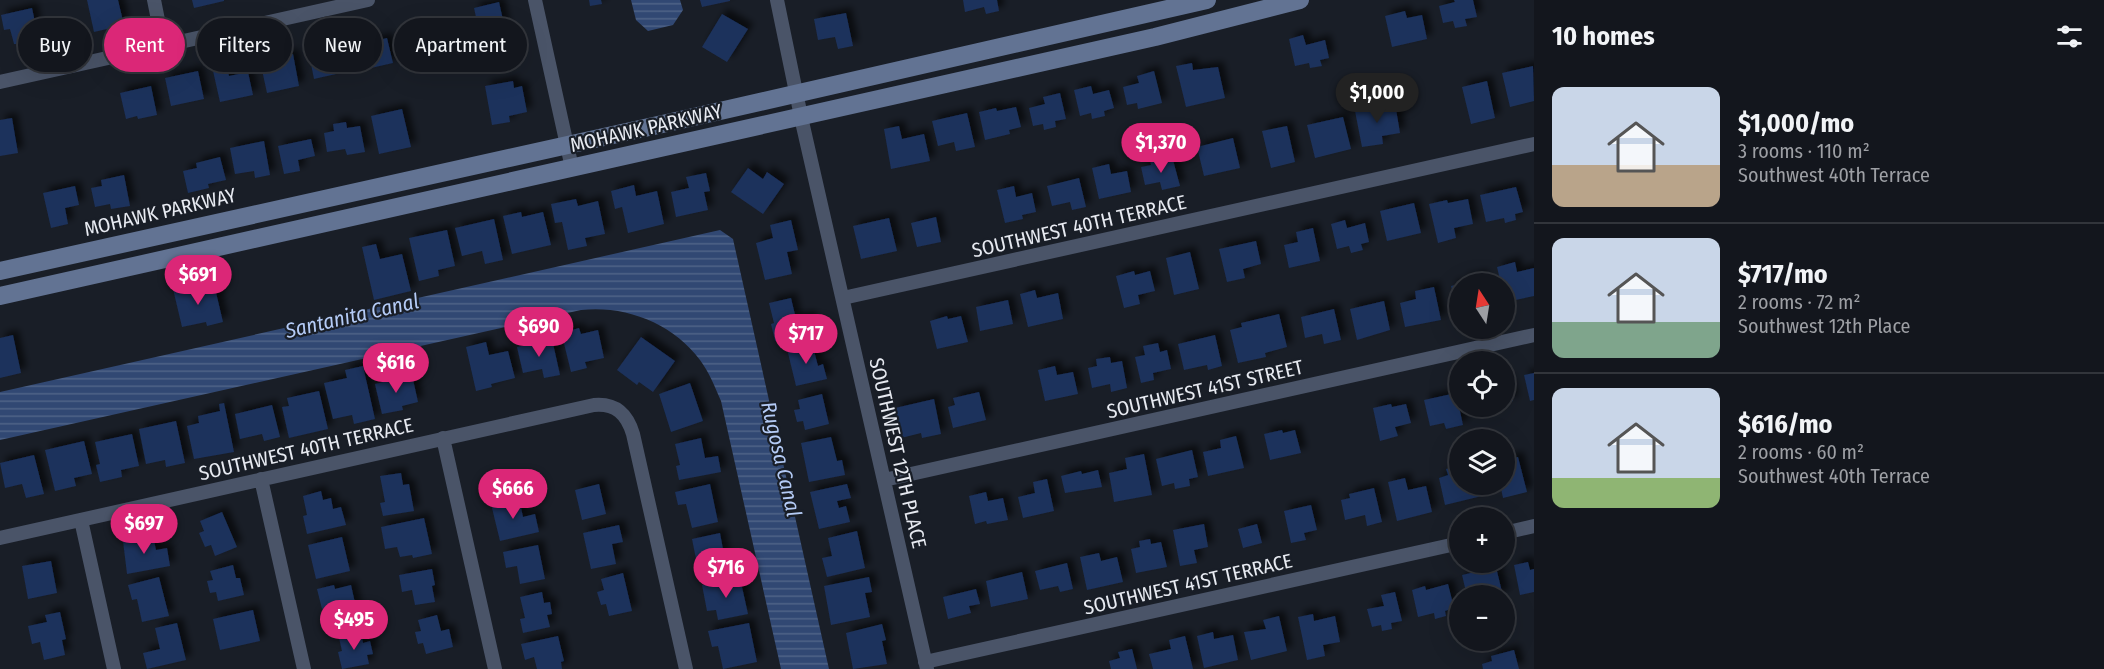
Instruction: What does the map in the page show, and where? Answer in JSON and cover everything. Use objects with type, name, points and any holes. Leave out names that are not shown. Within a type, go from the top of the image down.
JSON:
[{"type":"street","points":[[154,0],[158,18]]},
{"type":"street","points":[[185,40],[345,3],[368,0]]},
{"type":"street","points":[[535,0],[572,168]]},
{"type":"street","name":"SOUTHWEST 12TH PLACE","points":[[777,0],[801,116],[926,665]]},
{"type":"street","name":"MOHAWK PARKWAY","points":[[0,271],[1207,0]]},
{"type":"street","name":"MOHAWK PARKWAY","points":[[0,296],[1155,37],[1300,0]]},
{"type":"street","points":[[0,82],[104,58]]},
{"type":"street","name":"SOUTHWEST 40TH TERRACE","points":[[843,298],[1534,144]]},
{"type":"street","name":"SOUTHWEST 41ST STREET","points":[[884,480],[1534,335]]},
{"type":"street","name":"SOUTHWEST 40TH TERRACE","points":[[0,538],[442,438],[594,405],[608,405],[620,410],[633,434],[686,669]]},
{"type":"street","points":[[442,438],[495,669]]},
{"type":"street","points":[[261,479],[304,669]]},
{"type":"street","points":[[81,520],[114,669]]},
{"type":"street","points":[[1515,530],[1534,526]]},
{"type":"street","name":"SOUTHWEST 41ST TERRACE","points":[[926,665],[1449,546]]},
{"type":"water","points":[[631,0],[680,0],[683,10],[673,25],[648,31],[636,20]]},
{"type":"water","points":[[720,230],[733,239],[829,669],[781,669],[721,401],[712,380],[689,347],[662,327],[631,314],[614,310],[581,310],[0,440],[0,392]]},
{"type":"building","points":[[87,0],[118,0],[122,18],[104,18],[104,30],[94,32]]},
{"type":"building","points":[[192,0],[224,0],[224,1],[194,8]]},
{"type":"building","points":[[589,0],[601,0],[602,4],[590,6]]},
{"type":"building","points":[[700,0],[730,0],[730,1],[702,7]]},
{"type":"building","points":[[963,0],[997,0],[999,11],[986,14],[984,7],[965,12]]},
{"type":"building","points":[[1454,0],[1473,0],[1477,17],[1465,19],[1467,26],[1455,28],[1453,21],[1443,23],[1439,6],[1455,2]]},
{"type":"building","points":[[499,2],[503,18],[476,18],[474,8]]},
{"type":"building","points":[[32,8],[34,18],[18,18],[18,51],[10,29],[4,30],[1,15]]},
{"type":"building","points":[[1405,11],[1407,18],[1422,15],[1427,39],[1392,47],[1385,16]]},
{"type":"building","points":[[846,13],[853,46],[838,49],[835,37],[818,40],[814,19]]},
{"type":"building","points":[[722,14],[748,29],[727,62],[702,47]]},
{"type":"building","points":[[1303,35],[1306,45],[1325,40],[1329,58],[1320,60],[1322,66],[1310,68],[1309,63],[1295,66],[1289,39]]},
{"type":"building","points":[[387,38],[393,63],[382,65],[382,39]]},
{"type":"building","points":[[292,54],[299,86],[267,93],[262,72],[292,72]]},
{"type":"building","points":[[1192,63],[1193,70],[1218,67],[1225,98],[1186,107],[1176,66]]},
{"type":"building","points":[[1533,66],[1534,101],[1510,107],[1502,73]]},
{"type":"building","points":[[197,71],[204,99],[171,106],[165,78]]},
{"type":"building","points":[[1154,71],[1162,103],[1138,109],[1137,103],[1127,105],[1123,87],[1139,83],[1137,76]]},
{"type":"building","points":[[213,72],[228,72],[229,76],[248,72],[253,95],[220,102]]},
{"type":"building","points":[[313,72],[345,72],[314,79]]},
{"type":"building","points":[[513,81],[514,88],[522,86],[527,112],[509,116],[510,122],[492,125],[485,86]]},
{"type":"building","points":[[1487,81],[1495,118],[1471,124],[1462,87]]},
{"type":"building","points":[[151,86],[157,115],[126,119],[120,93]]},
{"type":"building","points":[[1091,86],[1093,94],[1109,90],[1114,108],[1104,111],[1105,116],[1092,119],[1091,113],[1080,116],[1074,90]]},
{"type":"building","points":[[1060,93],[1066,119],[1055,121],[1056,127],[1044,130],[1043,124],[1033,126],[1029,108],[1045,104],[1043,97]]},
{"type":"building","points":[[1395,103],[1400,133],[1382,136],[1383,144],[1362,147],[1355,111]]},
{"type":"building","points":[[1016,107],[1021,127],[1009,130],[1010,134],[985,140],[979,112]]},
{"type":"building","points":[[402,109],[411,147],[379,154],[371,116]]},
{"type":"building","points":[[967,113],[975,147],[956,151],[954,142],[938,146],[932,121]]},
{"type":"building","points":[[1343,117],[1351,149],[1315,158],[1307,125]]},
{"type":"building","points":[[12,118],[18,153],[0,156],[0,120]]},
{"type":"building","points":[[346,122],[347,128],[360,126],[365,152],[347,155],[345,149],[327,152],[324,133],[334,131],[333,124]]},
{"type":"building","points":[[899,126],[902,139],[924,134],[930,161],[891,169],[884,129]]},
{"type":"building","points":[[1287,126],[1295,162],[1271,168],[1262,131]]},
{"type":"building","points":[[1233,138],[1240,168],[1204,176],[1197,147]]},
{"type":"building","points":[[311,139],[315,156],[298,160],[300,171],[284,174],[278,146]]},
{"type":"building","points":[[264,141],[270,175],[255,178],[254,171],[235,174],[230,148]]},
{"type":"building","points":[[1162,156],[1164,162],[1173,160],[1180,186],[1162,190],[1160,182],[1145,185],[1141,167],[1151,165],[1150,159]]},
{"type":"building","points":[[220,157],[226,180],[208,184],[209,188],[188,193],[183,171],[197,168],[196,163]]},
{"type":"building","points":[[1109,164],[1111,174],[1127,171],[1131,192],[1099,199],[1092,168]]},
{"type":"building","points":[[748,168],[763,179],[767,172],[784,184],[763,214],[731,192]]},
{"type":"building","points":[[706,173],[710,191],[704,192],[708,210],[676,217],[671,192],[689,188],[686,177]]},
{"type":"building","points":[[124,175],[130,206],[111,209],[110,204],[95,207],[91,188],[102,186],[101,180]]},
{"type":"building","points":[[1079,178],[1086,207],[1072,210],[1070,202],[1052,206],[1047,186]]},
{"type":"building","points":[[634,185],[636,196],[657,191],[664,224],[628,233],[622,207],[615,209],[611,191]]},
{"type":"building","points":[[75,186],[79,205],[65,208],[68,224],[51,228],[43,193]]},
{"type":"building","points":[[1014,186],[1016,197],[1032,193],[1036,212],[1022,215],[1023,219],[1005,223],[997,190]]},
{"type":"building","points":[[1516,187],[1523,212],[1515,214],[1516,220],[1505,223],[1504,218],[1486,222],[1480,195]]},
{"type":"building","points":[[576,199],[578,206],[598,201],[605,234],[585,238],[587,246],[568,250],[562,222],[555,223],[551,204]]},
{"type":"building","points":[[1468,199],[1473,224],[1454,228],[1456,238],[1438,243],[1429,204]]},
{"type":"building","points":[[1414,203],[1421,233],[1387,241],[1380,211]]},
{"type":"building","points":[[521,212],[522,217],[543,212],[551,245],[512,254],[503,216]]},
{"type":"building","points":[[936,217],[941,242],[917,247],[911,223]]},
{"type":"building","points":[[889,218],[897,251],[861,259],[853,226]]},
{"type":"building","points":[[494,219],[503,260],[485,264],[482,251],[462,256],[455,228]]},
{"type":"building","points":[[791,220],[798,250],[787,252],[792,274],[765,280],[756,243],[773,238],[770,225]]},
{"type":"building","points":[[1345,220],[1347,228],[1365,223],[1369,242],[1361,244],[1363,250],[1351,253],[1349,246],[1337,249],[1331,224]]},
{"type":"building","points":[[1313,228],[1320,261],[1289,268],[1284,245],[1298,242],[1296,232]]},
{"type":"building","points":[[447,230],[455,266],[438,270],[439,276],[419,281],[409,238]]},
{"type":"building","points":[[1256,241],[1261,264],[1243,269],[1245,278],[1227,282],[1219,249]]},
{"type":"building","points":[[376,244],[380,259],[402,254],[411,291],[374,300],[362,247]]},
{"type":"building","points":[[1190,252],[1199,289],[1174,295],[1166,258]]},
{"type":"building","points":[[1515,262],[1517,272],[1534,268],[1534,296],[1515,300],[1515,273],[1498,273],[1497,267]]},
{"type":"building","points":[[1134,271],[1135,275],[1150,271],[1155,291],[1138,295],[1140,304],[1124,308],[1116,276]]},
{"type":"building","points":[[214,284],[223,322],[207,326],[206,322],[182,327],[173,289],[189,285],[190,290]]},
{"type":"building","points":[[1434,287],[1441,320],[1405,327],[1400,303],[1416,299],[1415,291]]},
{"type":"building","points":[[1035,290],[1037,298],[1058,293],[1063,319],[1028,327],[1020,294]]},
{"type":"building","points":[[791,298],[796,319],[810,316],[814,332],[775,341],[771,324],[774,323],[769,303]]},
{"type":"building","points":[[1008,300],[1013,324],[980,331],[976,307]]},
{"type":"building","points":[[1384,301],[1390,330],[1357,340],[1350,309]]},
{"type":"building","points":[[1334,309],[1341,340],[1324,344],[1322,334],[1305,338],[1301,317]]},
{"type":"building","points":[[1279,314],[1287,347],[1265,353],[1266,357],[1238,363],[1230,330],[1242,327],[1241,323]]},
{"type":"building","points":[[947,316],[948,319],[961,316],[968,342],[937,349],[930,321]]},
{"type":"building","points":[[567,325],[568,331],[579,328],[581,334],[598,330],[604,358],[585,362],[587,368],[571,372],[560,327]]},
{"type":"building","points":[[13,335],[21,373],[0,378],[0,338]]},
{"type":"building","points":[[1215,335],[1222,366],[1208,370],[1207,365],[1184,370],[1178,344]]},
{"type":"building","points":[[641,337],[675,361],[653,392],[639,382],[637,385],[617,370]]},
{"type":"building","points":[[552,339],[560,375],[544,378],[542,369],[523,373],[517,347]]},
{"type":"building","points":[[486,342],[489,355],[508,351],[515,378],[491,384],[492,387],[476,391],[466,347]]},
{"type":"building","points":[[812,343],[818,366],[823,364],[827,379],[796,386],[787,349]]},
{"type":"building","points":[[1158,343],[1160,352],[1167,350],[1171,369],[1153,373],[1154,380],[1141,383],[1135,357],[1145,355],[1143,346]]},
{"type":"building","points":[[1110,357],[1111,363],[1122,361],[1127,388],[1111,392],[1110,384],[1092,388],[1088,368],[1097,366],[1096,359]]},
{"type":"building","points":[[363,366],[375,419],[354,424],[352,415],[333,419],[324,383],[347,378],[345,370]]},
{"type":"building","points":[[1055,366],[1057,375],[1073,372],[1078,394],[1045,401],[1038,370]]},
{"type":"building","points":[[1534,373],[1534,400],[1530,401],[1524,375]]},
{"type":"building","points":[[412,375],[418,402],[402,406],[403,410],[382,414],[375,384]]},
{"type":"building","points":[[690,383],[703,421],[671,432],[659,394]]},
{"type":"building","points":[[319,391],[328,429],[289,438],[282,407],[289,406],[287,398]]},
{"type":"building","points":[[979,392],[986,420],[953,428],[948,407],[955,405],[953,398]]},
{"type":"building","points":[[822,394],[829,424],[805,430],[803,421],[797,422],[794,410],[800,409],[798,400]]},
{"type":"building","points":[[1449,395],[1449,417],[1461,417],[1463,425],[1446,429],[1444,423],[1430,426],[1424,400]]},
{"type":"building","points":[[934,399],[941,434],[922,438],[921,433],[901,438],[895,408]]},
{"type":"building","points":[[224,403],[234,452],[194,459],[187,426],[199,423],[198,416],[220,411],[219,404]]},
{"type":"building","points":[[1391,404],[1392,407],[1406,404],[1411,423],[1395,427],[1398,436],[1380,441],[1373,408]]},
{"type":"building","points":[[272,405],[280,437],[264,441],[262,434],[240,439],[235,414]]},
{"type":"building","points":[[176,421],[185,463],[166,467],[165,460],[146,464],[139,429]]},
{"type":"building","points":[[1282,430],[1283,433],[1295,430],[1301,453],[1270,460],[1264,434]]},
{"type":"building","points":[[132,434],[139,466],[121,470],[122,477],[100,482],[96,465],[100,464],[95,442]]},
{"type":"building","points":[[1236,436],[1244,468],[1208,476],[1203,452],[1221,448],[1220,440]]},
{"type":"building","points":[[831,437],[837,461],[842,460],[845,475],[809,482],[801,443]]},
{"type":"building","points":[[701,438],[705,458],[718,456],[721,472],[679,480],[676,466],[680,465],[675,444]]},
{"type":"building","points":[[84,441],[92,474],[74,478],[76,486],[55,491],[45,450]]},
{"type":"building","points":[[1192,450],[1198,477],[1189,479],[1190,486],[1175,489],[1174,483],[1162,486],[1156,459]]},
{"type":"building","points":[[1144,454],[1152,495],[1114,502],[1109,473],[1127,469],[1125,458]]},
{"type":"building","points":[[34,455],[44,494],[26,498],[22,484],[5,488],[0,463]]},
{"type":"building","points":[[1518,457],[1527,492],[1515,495],[1515,458]]},
{"type":"building","points":[[1449,468],[1449,495],[1482,496],[1445,505],[1439,478],[1448,475],[1446,469]]},
{"type":"building","points":[[1098,470],[1102,487],[1065,493],[1061,476]]},
{"type":"building","points":[[401,473],[403,485],[409,484],[414,511],[383,516],[380,503],[385,502],[380,476]]},
{"type":"building","points":[[1405,478],[1408,490],[1426,486],[1432,512],[1397,521],[1388,482]]},
{"type":"building","points":[[1047,479],[1054,511],[1023,518],[1018,497],[1035,493],[1033,482]]},
{"type":"building","points":[[599,484],[606,514],[582,520],[575,490]]},
{"type":"building","points":[[710,484],[718,522],[692,528],[686,504],[678,505],[675,492]]},
{"type":"building","points":[[847,484],[851,498],[837,501],[839,508],[846,506],[850,522],[819,529],[810,492]]},
{"type":"building","points":[[1374,488],[1382,522],[1367,526],[1365,515],[1345,520],[1341,500],[1350,498],[1349,494]]},
{"type":"building","points":[[321,491],[323,500],[331,498],[333,509],[341,507],[346,525],[307,534],[303,516],[307,515],[303,496]]},
{"type":"building","points":[[986,492],[988,501],[1003,498],[1008,520],[975,524],[969,496]]},
{"type":"building","points":[[519,498],[523,517],[535,514],[539,532],[500,541],[491,504]]},
{"type":"building","points":[[1311,505],[1317,530],[1304,533],[1306,540],[1291,543],[1284,511]]},
{"type":"building","points":[[222,512],[237,547],[215,556],[211,545],[205,547],[199,533],[204,531],[200,521]]},
{"type":"building","points":[[424,518],[432,554],[413,558],[412,555],[400,557],[397,547],[385,549],[381,527]]},
{"type":"building","points":[[1204,524],[1208,547],[1194,550],[1197,563],[1180,566],[1173,530]]},
{"type":"building","points":[[1257,524],[1262,543],[1243,548],[1238,529]]},
{"type":"building","points":[[619,525],[623,542],[612,544],[616,564],[591,569],[583,533]]},
{"type":"building","points":[[857,531],[865,568],[827,577],[822,558],[832,556],[828,538]]},
{"type":"building","points":[[720,533],[725,560],[718,562],[720,570],[699,574],[692,539]]},
{"type":"building","points":[[153,536],[156,550],[167,548],[170,566],[127,574],[123,541]]},
{"type":"building","points":[[342,537],[350,571],[316,579],[308,545]]},
{"type":"building","points":[[1150,539],[1151,544],[1161,542],[1167,567],[1136,573],[1131,549],[1140,547],[1139,541]]},
{"type":"building","points":[[538,545],[545,579],[520,584],[517,566],[506,568],[503,552]]},
{"type":"building","points":[[1099,553],[1101,561],[1117,557],[1123,582],[1087,590],[1080,557]]},
{"type":"building","points":[[51,561],[57,593],[28,599],[22,566]]},
{"type":"building","points":[[1528,562],[1530,570],[1534,569],[1534,592],[1520,595],[1515,565]]},
{"type":"building","points":[[1067,563],[1073,589],[1060,592],[1058,586],[1040,590],[1035,571]]},
{"type":"building","points":[[233,565],[236,578],[240,578],[244,595],[218,601],[216,592],[210,593],[207,581],[213,580],[210,571]]},
{"type":"building","points":[[432,569],[435,602],[415,605],[412,590],[402,592],[399,575]]},
{"type":"building","points":[[1022,572],[1028,599],[991,607],[986,581]]},
{"type":"building","points":[[623,573],[632,611],[609,616],[606,604],[601,605],[597,592],[604,590],[601,579]]},
{"type":"building","points":[[1497,573],[1500,585],[1464,585],[1462,575]]},
{"type":"building","points":[[159,577],[169,616],[142,622],[137,599],[132,600],[128,585]]},
{"type":"building","points":[[869,577],[872,592],[865,593],[870,617],[831,625],[824,586]]},
{"type":"building","points":[[740,578],[748,614],[718,620],[716,610],[707,611],[702,585]]},
{"type":"building","points":[[1448,584],[1449,610],[1445,611],[1446,616],[1435,619],[1434,613],[1418,617],[1412,590],[1425,586],[1426,590]]},
{"type":"building","points":[[334,585],[335,589],[351,585],[359,621],[332,628],[327,607],[322,609],[317,589]]},
{"type":"building","points":[[976,589],[980,604],[969,606],[971,613],[948,619],[943,597]]},
{"type":"building","points":[[542,592],[544,603],[550,602],[552,614],[547,615],[550,627],[523,633],[520,619],[525,618],[520,597]]},
{"type":"building","points":[[1395,592],[1402,621],[1391,623],[1392,629],[1382,631],[1381,625],[1372,627],[1367,609],[1384,606],[1381,595]]},
{"type":"building","points":[[253,610],[260,641],[220,650],[213,619]]},
{"type":"building","points":[[60,612],[66,639],[62,640],[65,655],[44,660],[40,642],[32,644],[28,626],[47,622],[45,615]]},
{"type":"building","points":[[1313,614],[1314,621],[1335,616],[1340,642],[1323,645],[1325,656],[1307,660],[1298,617]]},
{"type":"building","points":[[437,615],[441,631],[449,629],[453,647],[426,654],[423,643],[418,644],[415,632],[421,631],[418,620]]},
{"type":"building","points":[[1279,616],[1287,651],[1251,660],[1244,632],[1266,629],[1263,620]]},
{"type":"building","points":[[177,623],[186,660],[147,669],[143,653],[160,649],[155,628]]},
{"type":"building","points":[[749,623],[757,662],[723,669],[718,646],[712,647],[708,631]]},
{"type":"building","points":[[882,624],[886,640],[882,641],[887,664],[853,669],[846,633]]},
{"type":"building","points":[[1213,632],[1214,639],[1233,635],[1238,660],[1204,668],[1197,636]]},
{"type":"building","points":[[361,633],[363,643],[370,641],[373,654],[367,655],[369,664],[342,669],[338,652],[342,651],[339,638]]},
{"type":"building","points":[[558,636],[564,661],[561,662],[562,669],[537,669],[534,657],[525,660],[521,644]]},
{"type":"building","points":[[1185,636],[1193,669],[1153,669],[1149,654],[1171,649],[1169,640]]},
{"type":"building","points":[[1132,649],[1137,669],[1111,669],[1109,661],[1120,658],[1118,652]]},
{"type":"building","points":[[1514,651],[1519,669],[1483,669],[1482,664],[1492,661],[1491,656]]},
{"type":"water label","name":"Santanita Canal","points":[[352,316]]},
{"type":"water label","name":"Rugosa Canal","points":[[781,459]]}]
